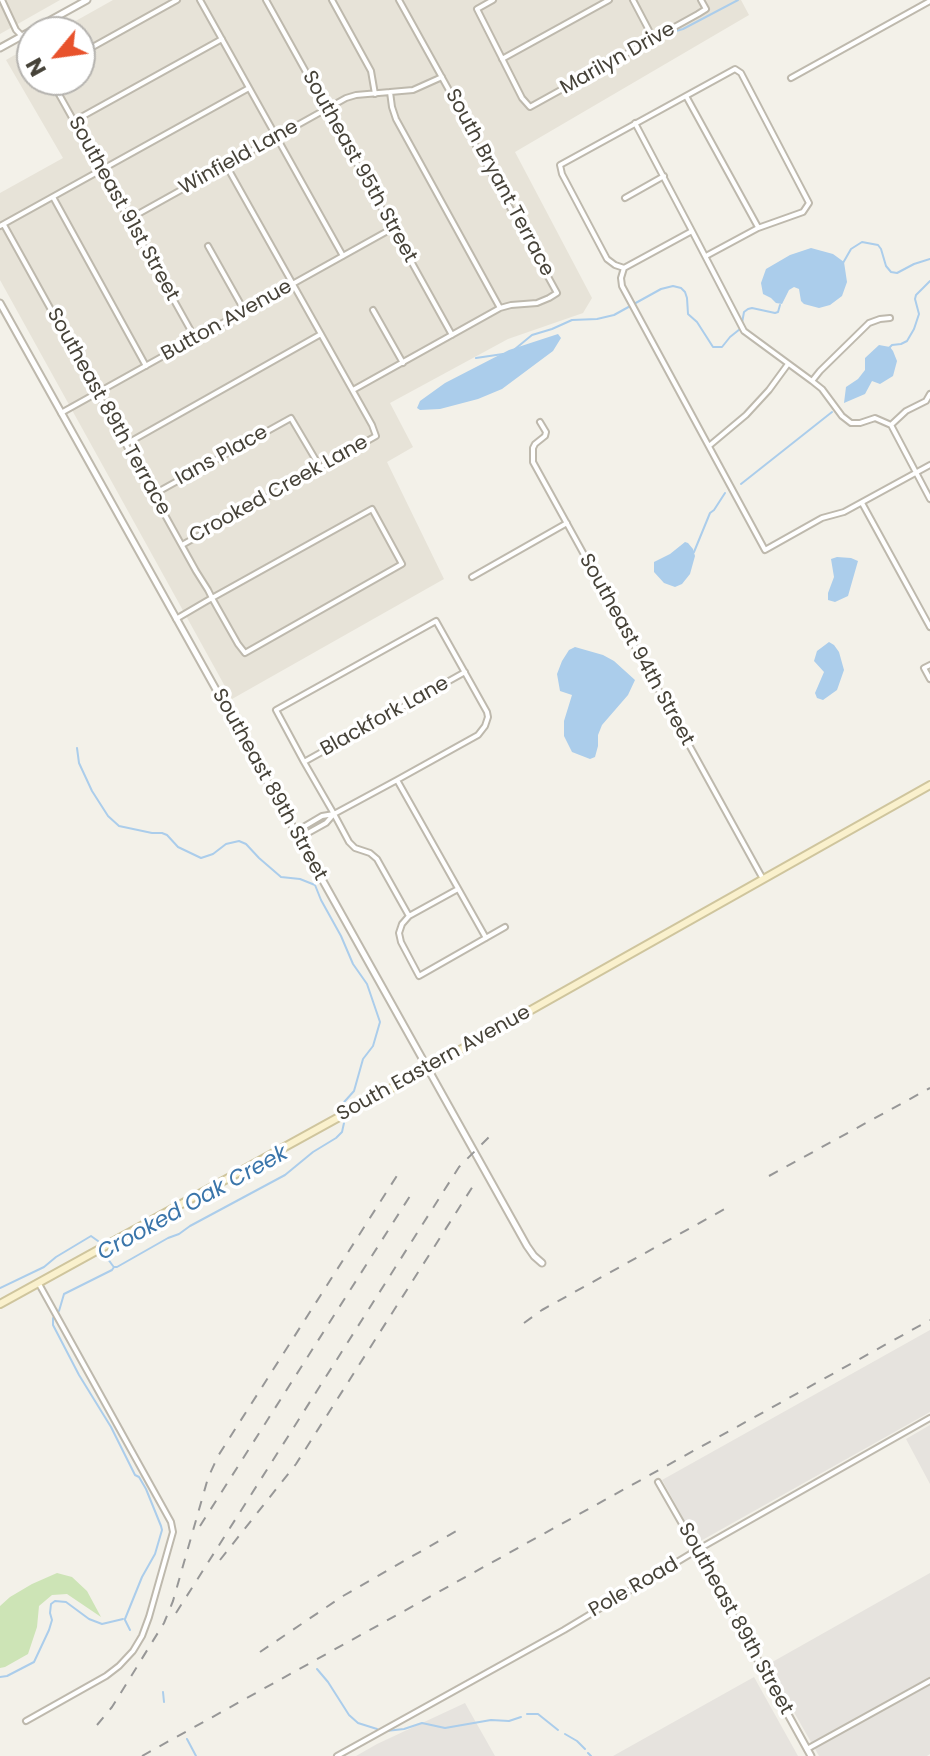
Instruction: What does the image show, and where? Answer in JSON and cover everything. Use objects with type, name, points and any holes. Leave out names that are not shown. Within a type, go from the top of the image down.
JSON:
[{"type":"main road","name":"South Eastern Avenue","points":[[0,1304],[428,1068],[930,785]]},
{"type":"street","points":[[2,0],[16,30]]},
{"type":"street","points":[[58,16],[87,0]]},
{"type":"street","points":[[96,45],[177,0]]},
{"type":"street","points":[[200,0],[343,256]]},
{"type":"street","name":"Southeast 95th Street","points":[[266,0],[452,335]]},
{"type":"street","points":[[332,0],[371,71],[375,94]]},
{"type":"street","name":"South Bryant Terrace","points":[[353,390],[500,308],[537,303],[557,293],[399,0]]},
{"type":"street","points":[[493,0],[477,9],[502,59],[609,0]]},
{"type":"street","points":[[633,0],[653,38]]},
{"type":"street","name":"Marilyn Drive","points":[[502,59],[530,107],[706,9],[701,0]]},
{"type":"street","points":[[791,78],[930,1]]},
{"type":"street","points":[[74,121],[222,39]]},
{"type":"street","points":[[624,268],[607,259],[559,167],[735,69],[741,73],[809,203],[803,212],[758,228],[706,256]]},
{"type":"street","name":"Winfield Lane","points":[[129,219],[346,98],[417,89],[442,77]]},
{"type":"street","points":[[2,226],[249,88]]},
{"type":"street","points":[[390,92],[396,119],[500,308]]},
{"type":"street","name":"Southeast 91st Street","points":[[60,96],[195,338]]},
{"type":"street","points":[[686,96],[758,228]]},
{"type":"street","points":[[635,123],[744,331],[822,389],[851,423],[875,418],[891,425],[930,499]]},
{"type":"street","points":[[226,165],[353,390]]},
{"type":"street","points":[[625,198],[664,176]]},
{"type":"street","points":[[53,197],[146,366]]},
{"type":"street","name":"Southeast 89th Terrace","points":[[2,226],[212,598],[245,653],[402,564],[372,509],[212,598],[176,619]]},
{"type":"street","name":"Button Avenue","points":[[61,413],[393,228]]},
{"type":"street","points":[[692,231],[624,268],[622,286],[765,550],[822,518],[862,503],[930,465]]},
{"type":"street","points":[[208,246],[244,311]]},
{"type":"street","name":"Southeast 89th Street","points":[[0,303],[527,1246],[542,1263]]},
{"type":"street","points":[[373,310],[403,363]]},
{"type":"street","points":[[812,381],[869,323],[890,318]]},
{"type":"street","points":[[126,444],[321,334]]},
{"type":"street","points":[[709,446],[746,415],[788,364]]},
{"type":"street","name":"Crooked Creek Lane","points":[[182,545],[376,436],[353,390]]},
{"type":"street","points":[[891,425],[906,411],[926,401],[930,394]]},
{"type":"street","name":"Ians Place","points":[[154,494],[291,418],[320,468]]},
{"type":"street","name":"Southeast 94th Street","points":[[540,422],[546,432],[533,448],[533,462],[763,879]]},
{"type":"street","points":[[862,503],[930,627]]},
{"type":"street","points":[[472,577],[567,523]]},
{"type":"street","points":[[295,832],[322,816],[334,814],[478,735],[487,722],[487,712],[436,621],[276,710],[304,762],[334,814],[351,845],[377,859],[409,916]]},
{"type":"street","points":[[930,665],[924,668],[930,679]]},
{"type":"street","name":"Blackfork Lane","points":[[304,762],[465,672]]},
{"type":"street","points":[[397,780],[486,938]]},
{"type":"street","points":[[299,838],[326,823],[334,814]]},
{"type":"street","points":[[458,889],[409,916],[402,924],[400,938],[419,976],[505,927]]},
{"type":"street","points":[[26,1721],[106,1676],[133,1651],[149,1617],[173,1532],[171,1522],[38,1283]]},
{"type":"street","name":"Pole Road","points":[[337,1756],[553,1636],[930,1418]]},
{"type":"street","name":"Southeast 89th Street","points":[[658,1482],[811,1756]]},
{"type":"street","points":[[807,1749],[930,1681]]},
{"type":"shaded area","points":[[0,0],[60,0],[32,16],[16,16],[16,25],[0,34]]},
{"type":"shaded area","points":[[113,0],[741,0],[749,15],[515,152],[592,298],[583,313],[508,339],[390,403],[413,447],[387,462],[444,579],[232,699],[0,280],[0,193],[63,158],[27,96],[96,96],[96,16],[84,16]]},
{"type":"shaded area","points":[[16,54],[16,77],[6,60]]},
{"type":"shaded area","points":[[930,1330],[930,1412],[697,1543],[662,1480]]},
{"type":"shaded area","points":[[930,1425],[930,1484],[906,1439]]},
{"type":"shaded area","points":[[930,1573],[930,1754],[819,1756],[767,1665]]},
{"type":"shaded area","points":[[754,1677],[798,1756],[613,1756]]},
{"type":"shaded area","points":[[465,1703],[495,1756],[356,1756],[377,1744]]},
{"type":"green space","points":[[57,1573],[72,1577],[87,1591],[101,1617],[67,1594],[52,1595],[39,1606],[37,1627],[28,1654],[0,1668],[0,1606],[32,1584]]},
{"type":"water","points":[[811,248],[833,254],[844,262],[847,282],[842,296],[830,305],[819,308],[804,304],[799,289],[794,287],[782,304],[763,294],[761,283],[766,269],[790,255]]},
{"type":"water","points":[[558,334],[561,338],[553,351],[502,389],[440,409],[417,408],[420,401],[445,383],[509,350]]},
{"type":"water","points":[[879,345],[890,347],[893,351],[897,361],[893,376],[880,384],[872,381],[865,394],[844,403],[846,387],[858,379],[865,370],[865,358]]},
{"type":"water","points":[[685,542],[693,549],[695,556],[690,574],[675,587],[664,583],[654,572],[654,562]]},
{"type":"water","points":[[837,557],[858,561],[848,596],[835,602],[828,600],[828,593],[834,577],[831,559]]},
{"type":"water","points":[[829,642],[839,652],[844,670],[837,690],[823,700],[817,698],[815,693],[824,672],[814,661],[817,651]]},
{"type":"water","points":[[575,647],[614,661],[635,680],[628,695],[602,725],[595,757],[590,759],[572,752],[564,736],[564,721],[572,695],[560,691],[557,674],[569,650]]},
{"type":"waterway","points":[[666,34],[683,29],[738,0]]},
{"type":"waterway","points":[[627,42],[649,40]]},
{"type":"waterway","points":[[843,263],[851,249],[862,242],[878,245],[891,272],[897,273],[930,259]]},
{"type":"waterway","points":[[889,348],[907,341],[919,314],[916,295],[930,281]]},
{"type":"waterway","points":[[515,349],[532,335],[572,320],[614,315],[661,289],[673,286],[685,292],[688,314],[713,347],[722,347],[740,329]]},
{"type":"waterway","points":[[742,323],[744,312],[748,309],[775,313],[780,305]]},
{"type":"waterway","points":[[476,358],[503,354]]},
{"type":"waterway","points":[[741,484],[832,412]]},
{"type":"waterway","points":[[694,552],[710,513],[725,493]]},
{"type":"waterway","name":"Crooked Oak Creek","points":[[77,748],[79,763],[92,791],[108,816],[119,826],[162,833],[178,847],[201,858],[226,844],[239,841],[281,877],[300,879],[315,885],[353,964],[367,984],[380,1022],[373,1046],[363,1059],[354,1091],[337,1110]]},
{"type":"waterway","name":"Crooked Oak Creek","points":[[59,1311],[64,1294],[285,1175],[336,1138],[342,1132],[344,1123]]},
{"type":"waterway","points":[[0,1288],[44,1267],[91,1236],[98,1241]]},
{"type":"waterway","points":[[105,1255],[113,1266]]},
{"type":"waterway","name":"Crooked Oak Creek","points":[[53,1318],[53,1325],[79,1375],[146,1489],[162,1530],[155,1554],[125,1619]]},
{"type":"waterway","name":"Crooked Oak Creek","points":[[0,1677],[34,1662],[49,1630],[51,1604],[55,1601],[66,1602],[89,1619],[102,1624],[123,1619]]},
{"type":"waterway","points":[[125,1620],[130,1630]]},
{"type":"waterway","points":[[317,1669],[349,1715],[358,1723],[377,1729]]},
{"type":"waterway","points":[[163,1692],[164,1702]]},
{"type":"waterway","points":[[527,1714],[538,1714],[558,1730]]},
{"type":"waterway","points":[[386,1731],[422,1723],[445,1728],[521,1717]]},
{"type":"waterway","points":[[565,1734],[585,1749]]},
{"type":"waterway","points":[[187,1739],[196,1756]]},
{"type":"waterway","points":[[588,1753],[591,1756]]},
{"type":"railway","points":[[769,1176],[930,1088]]},
{"type":"railway","points":[[176,1613],[459,1167],[489,1137]]},
{"type":"railway","points":[[97,1725],[112,1707],[164,1623],[208,1478],[218,1456],[398,1174]]},
{"type":"railway","points":[[220,1560],[296,1464],[473,1186]]},
{"type":"railway","points":[[200,1526],[410,1196]]},
{"type":"railway","points":[[524,1323],[542,1310],[732,1205]]},
{"type":"railway","points":[[142,1756],[930,1320]]},
{"type":"railway","points":[[260,1652],[343,1596],[458,1530]]}]
